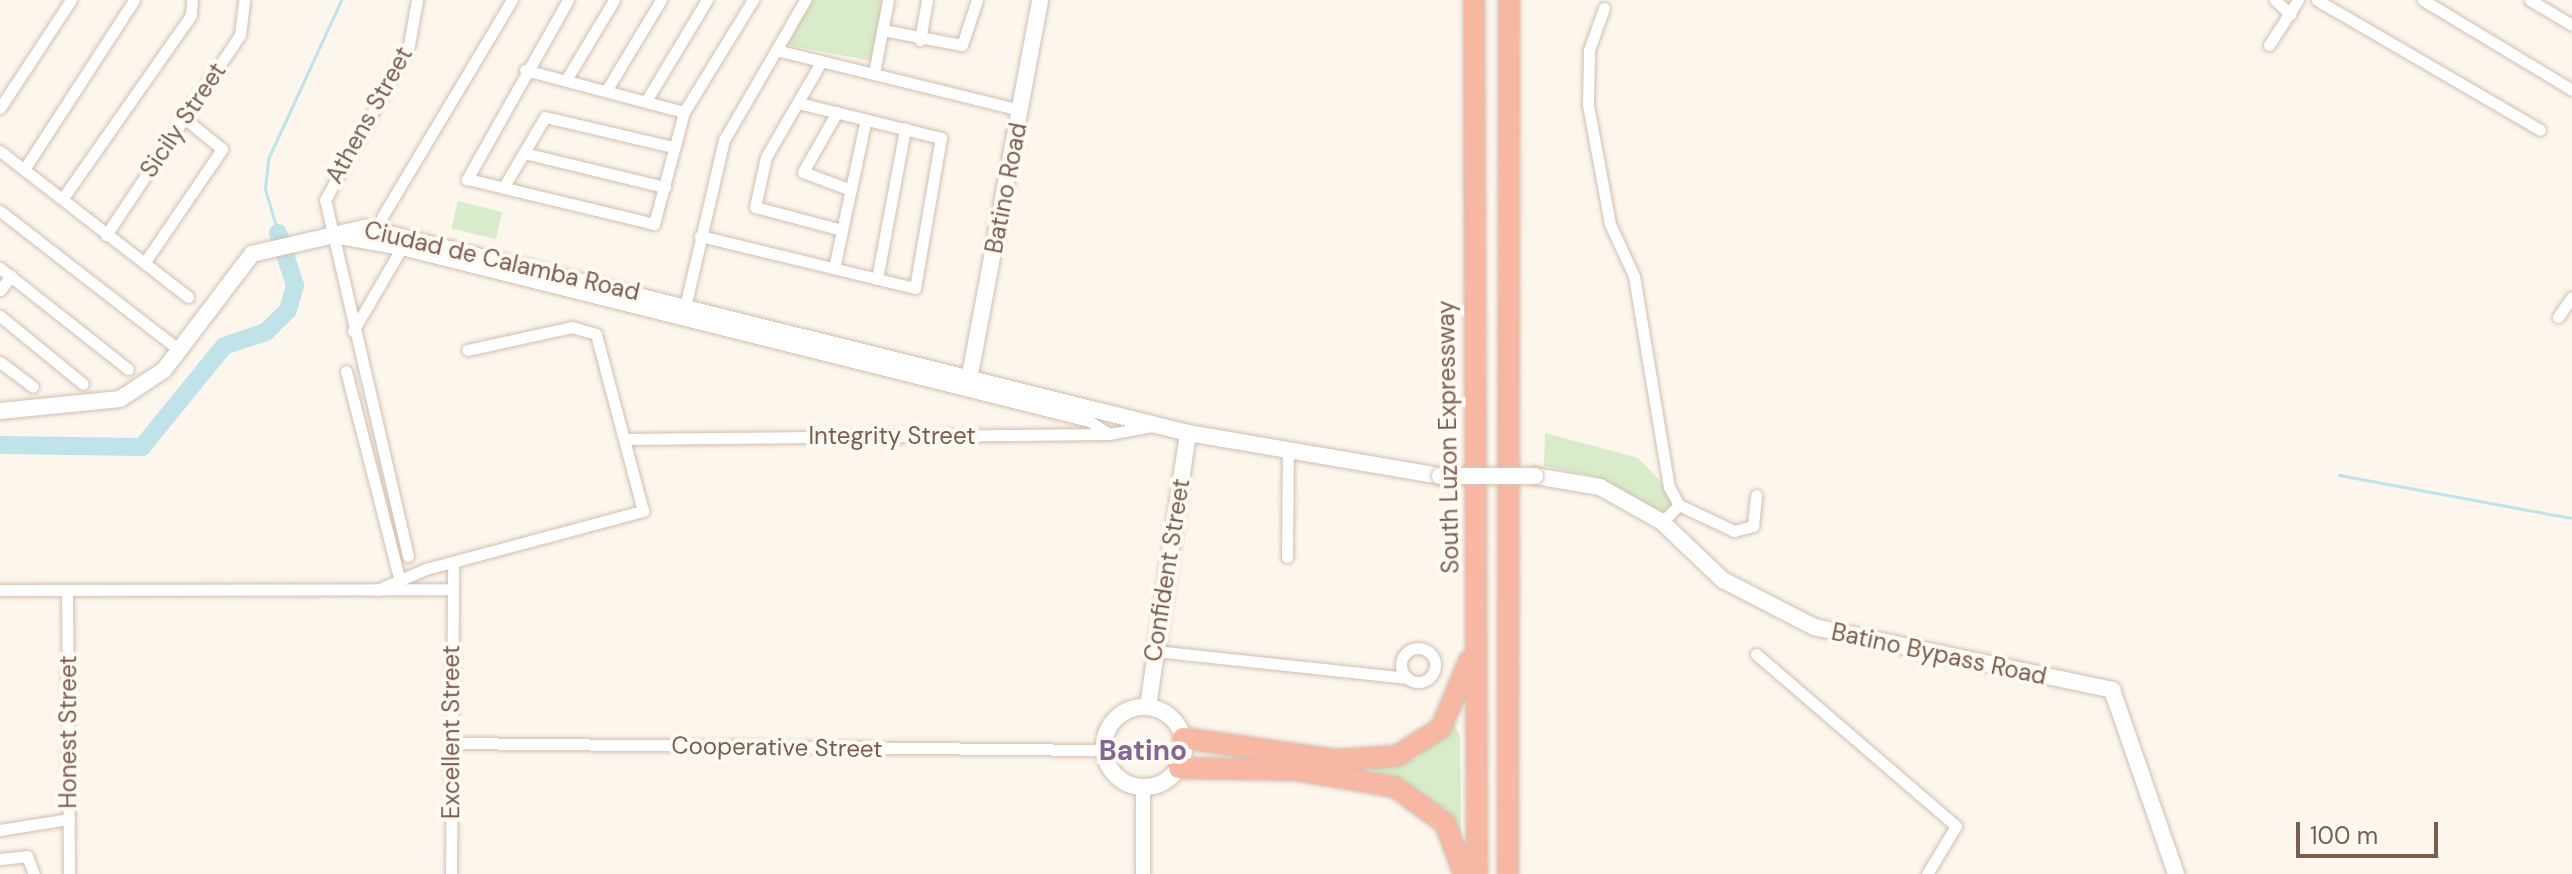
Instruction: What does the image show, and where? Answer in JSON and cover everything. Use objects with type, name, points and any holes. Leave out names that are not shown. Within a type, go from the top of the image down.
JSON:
[{"type":"highway","name":"South Luzon Expressway","points":[[1474,0],[1477,874]]},
{"type":"highway","points":[[1508,874],[1509,0]]},
{"type":"highway","points":[[1183,738],[1335,760],[1409,752],[1452,714],[1477,615]]},
{"type":"highway","points":[[1179,768],[1282,769],[1395,787],[1445,823],[1464,874]]},
{"type":"main road","name":"Batino Road","points":[[970,375],[1040,0]]},
{"type":"main road","name":"Ciudad de Calamba Road","points":[[0,411],[102,406],[148,383],[178,349],[236,269],[263,248],[310,234],[383,230],[686,303],[1158,425]]},
{"type":"main road","name":"Batino Bypass Road","points":[[1158,425],[1188,433],[1440,476],[1535,476],[1588,481],[1662,522],[1723,580],[1814,627],[2112,690],[2176,874]]},
{"type":"main road","name":"Confident Street","points":[[1148,707],[1188,433]]},
{"type":"main road","points":[[1148,707],[1170,717],[1183,738],[1179,768],[1143,788],[1120,780],[1103,750],[1115,718],[1148,707]]},
{"type":"street","points":[[0,108],[71,0]]},
{"type":"street","points":[[25,168],[134,0]]},
{"type":"street","points":[[63,198],[191,15],[192,0]]},
{"type":"street","name":"Sicily Street","points":[[106,235],[240,35],[244,0]]},
{"type":"street","name":"Athens Street","points":[[408,556],[331,234],[327,193],[409,45],[417,0]]},
{"type":"street","points":[[382,217],[512,0]]},
{"type":"street","points":[[568,0],[469,168],[467,179],[654,224],[684,112],[747,2]]},
{"type":"street","points":[[566,80],[614,0]]},
{"type":"street","points":[[606,91],[661,0]]},
{"type":"street","points":[[646,101],[707,0]]},
{"type":"street","points":[[686,303],[724,140],[805,0]]},
{"type":"street","points":[[874,73],[888,0]]},
{"type":"street","points":[[920,40],[927,0]]},
{"type":"street","points":[[883,30],[920,40],[964,44],[977,0]]},
{"type":"street","points":[[2275,0],[2290,14]]},
{"type":"street","points":[[2269,45],[2298,0]]},
{"type":"street","points":[[2317,0],[2540,130]]},
{"type":"street","points":[[2423,0],[2572,90]]},
{"type":"street","points":[[2530,0],[2572,25]]},
{"type":"street","points":[[1604,8],[1589,50],[1588,105],[1610,224],[1634,276],[1669,487],[1679,505],[1734,531],[1753,526],[1756,495]]},
{"type":"street","points":[[776,50],[1020,110]]},
{"type":"street","points":[[821,62],[766,157],[755,207],[842,230]]},
{"type":"street","points":[[525,70],[684,112]]},
{"type":"street","points":[[700,236],[915,288],[941,138],[798,103]]},
{"type":"street","points":[[837,112],[803,172],[851,190]]},
{"type":"street","points":[[503,188],[545,117],[673,147]]},
{"type":"street","points":[[145,262],[222,149],[184,118]]},
{"type":"street","points":[[834,268],[866,119]]},
{"type":"street","points":[[877,279],[905,129]]},
{"type":"street","points":[[0,151],[188,297]]},
{"type":"street","points":[[524,153],[665,187]]},
{"type":"street","points":[[0,211],[178,349]]},
{"type":"street","points":[[331,234],[1089,421],[1109,434]]},
{"type":"street","points":[[353,331],[401,249]]},
{"type":"street","points":[[0,268],[128,369]]},
{"type":"street","points":[[0,290],[11,276]]},
{"type":"street","points":[[2558,317],[2572,297]]},
{"type":"street","points":[[0,316],[83,384]]},
{"type":"street","points":[[377,590],[399,577],[637,517],[643,511],[596,334],[584,326],[467,350]]},
{"type":"street","points":[[0,362],[33,387]]},
{"type":"street","points":[[346,371],[399,577]]},
{"type":"street","name":"Integrity Street","points":[[624,439],[1109,434],[1158,425]]},
{"type":"street","points":[[1287,557],[1288,450]]},
{"type":"street","points":[[1662,522],[1679,505]]},
{"type":"street","name":"Excellent Street","points":[[451,874],[453,563]]},
{"type":"street","points":[[0,590],[453,589]]},
{"type":"street","name":"Honest Street","points":[[67,590],[69,874]]},
{"type":"street","points":[[1155,651],[1408,678]]},
{"type":"street","points":[[1756,654],[1956,826],[1927,874]]},
{"type":"street","name":"Cooperative Street","points":[[451,743],[1103,750]]},
{"type":"street","points":[[1143,788],[1143,874]]},
{"type":"street","points":[[0,830],[69,819]]},
{"type":"street","points":[[0,859],[32,858],[34,874]]},
{"type":"green space","points":[[812,0],[883,0],[872,61],[787,45]]},
{"type":"green space","points":[[458,201],[503,212],[496,239],[451,228]]},
{"type":"green space","points":[[1545,433],[1638,458],[1688,510],[1665,526],[1595,476],[1544,466]]},
{"type":"green space","points":[[1454,723],[1460,736],[1461,835],[1445,809],[1370,769],[1416,759]]},
{"type":"waterway","points":[[278,233],[265,189],[268,159],[341,0]]},
{"type":"waterway","points":[[0,445],[142,447],[224,346],[266,332],[288,310],[295,285],[278,233]]},
{"type":"waterway","points":[[2339,475],[2572,518]]},
{"type":"district","name":"Batino","points":[[1143,751]]}]
